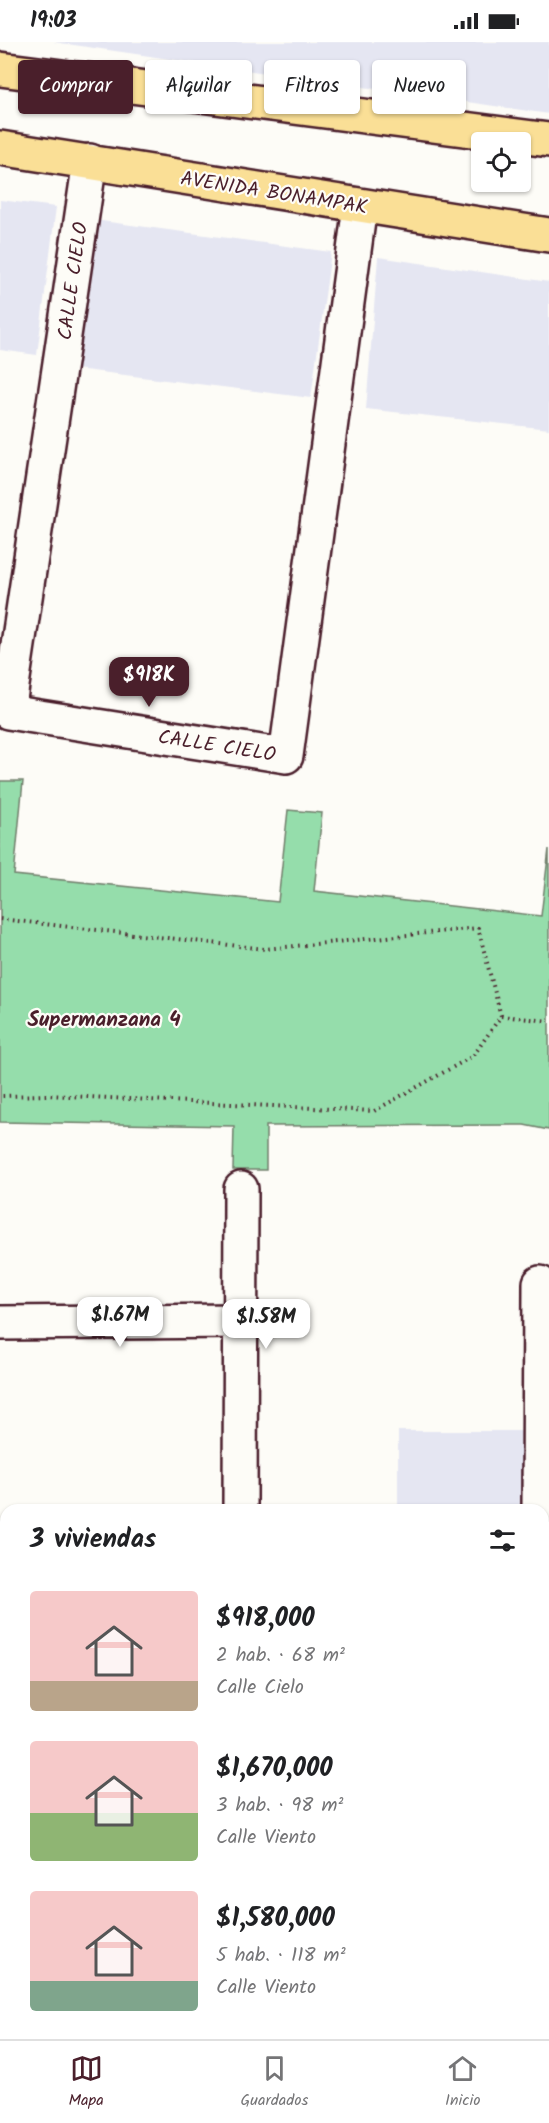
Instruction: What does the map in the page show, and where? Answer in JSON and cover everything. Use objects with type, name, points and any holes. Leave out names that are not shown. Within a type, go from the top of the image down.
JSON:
[{"type":"main road","points":[[0,69],[549,140]]},
{"type":"main road","name":"AVENIDA BONAMPAK","points":[[0,148],[549,235]]},
{"type":"street","name":"CALLE CIELO","points":[[90,161],[8,712],[286,756],[360,206]]},
{"type":"street","points":[[240,1504],[241,1190]]},
{"type":"street","points":[[539,1504],[544,1336],[540,1283]]},
{"type":"street","points":[[0,1323],[240,1321]]},
{"type":"path","points":[[0,919],[265,950],[478,928],[501,1016],[473,1056],[374,1111],[59,1096],[0,1096]]},
{"type":"path","points":[[501,1016],[549,1021]]},
{"type":"shaded area","points":[[53,42],[549,42],[549,114],[466,102],[466,60],[372,60],[372,88],[360,87],[360,60],[264,60],[264,73],[252,71],[252,60],[177,60]]},
{"type":"shaded area","points":[[0,200],[56,207],[37,355],[0,350]]},
{"type":"shaded area","points":[[94,220],[331,252],[311,398],[76,369]]},
{"type":"shaded area","points":[[378,257],[549,282],[549,429],[366,409]]},
{"type":"shaded area","points":[[398,1431],[524,1431],[525,1504],[398,1504]]},
{"type":"green space","points":[[0,781],[23,781],[14,875],[278,902],[288,810],[322,813],[314,891],[541,916],[549,849],[549,1130],[524,1125],[266,1126],[266,1170],[233,1170],[234,1126],[0,1122]]},
{"type":"district","name":"Supermanzana 4","points":[[104,1019]]}]
